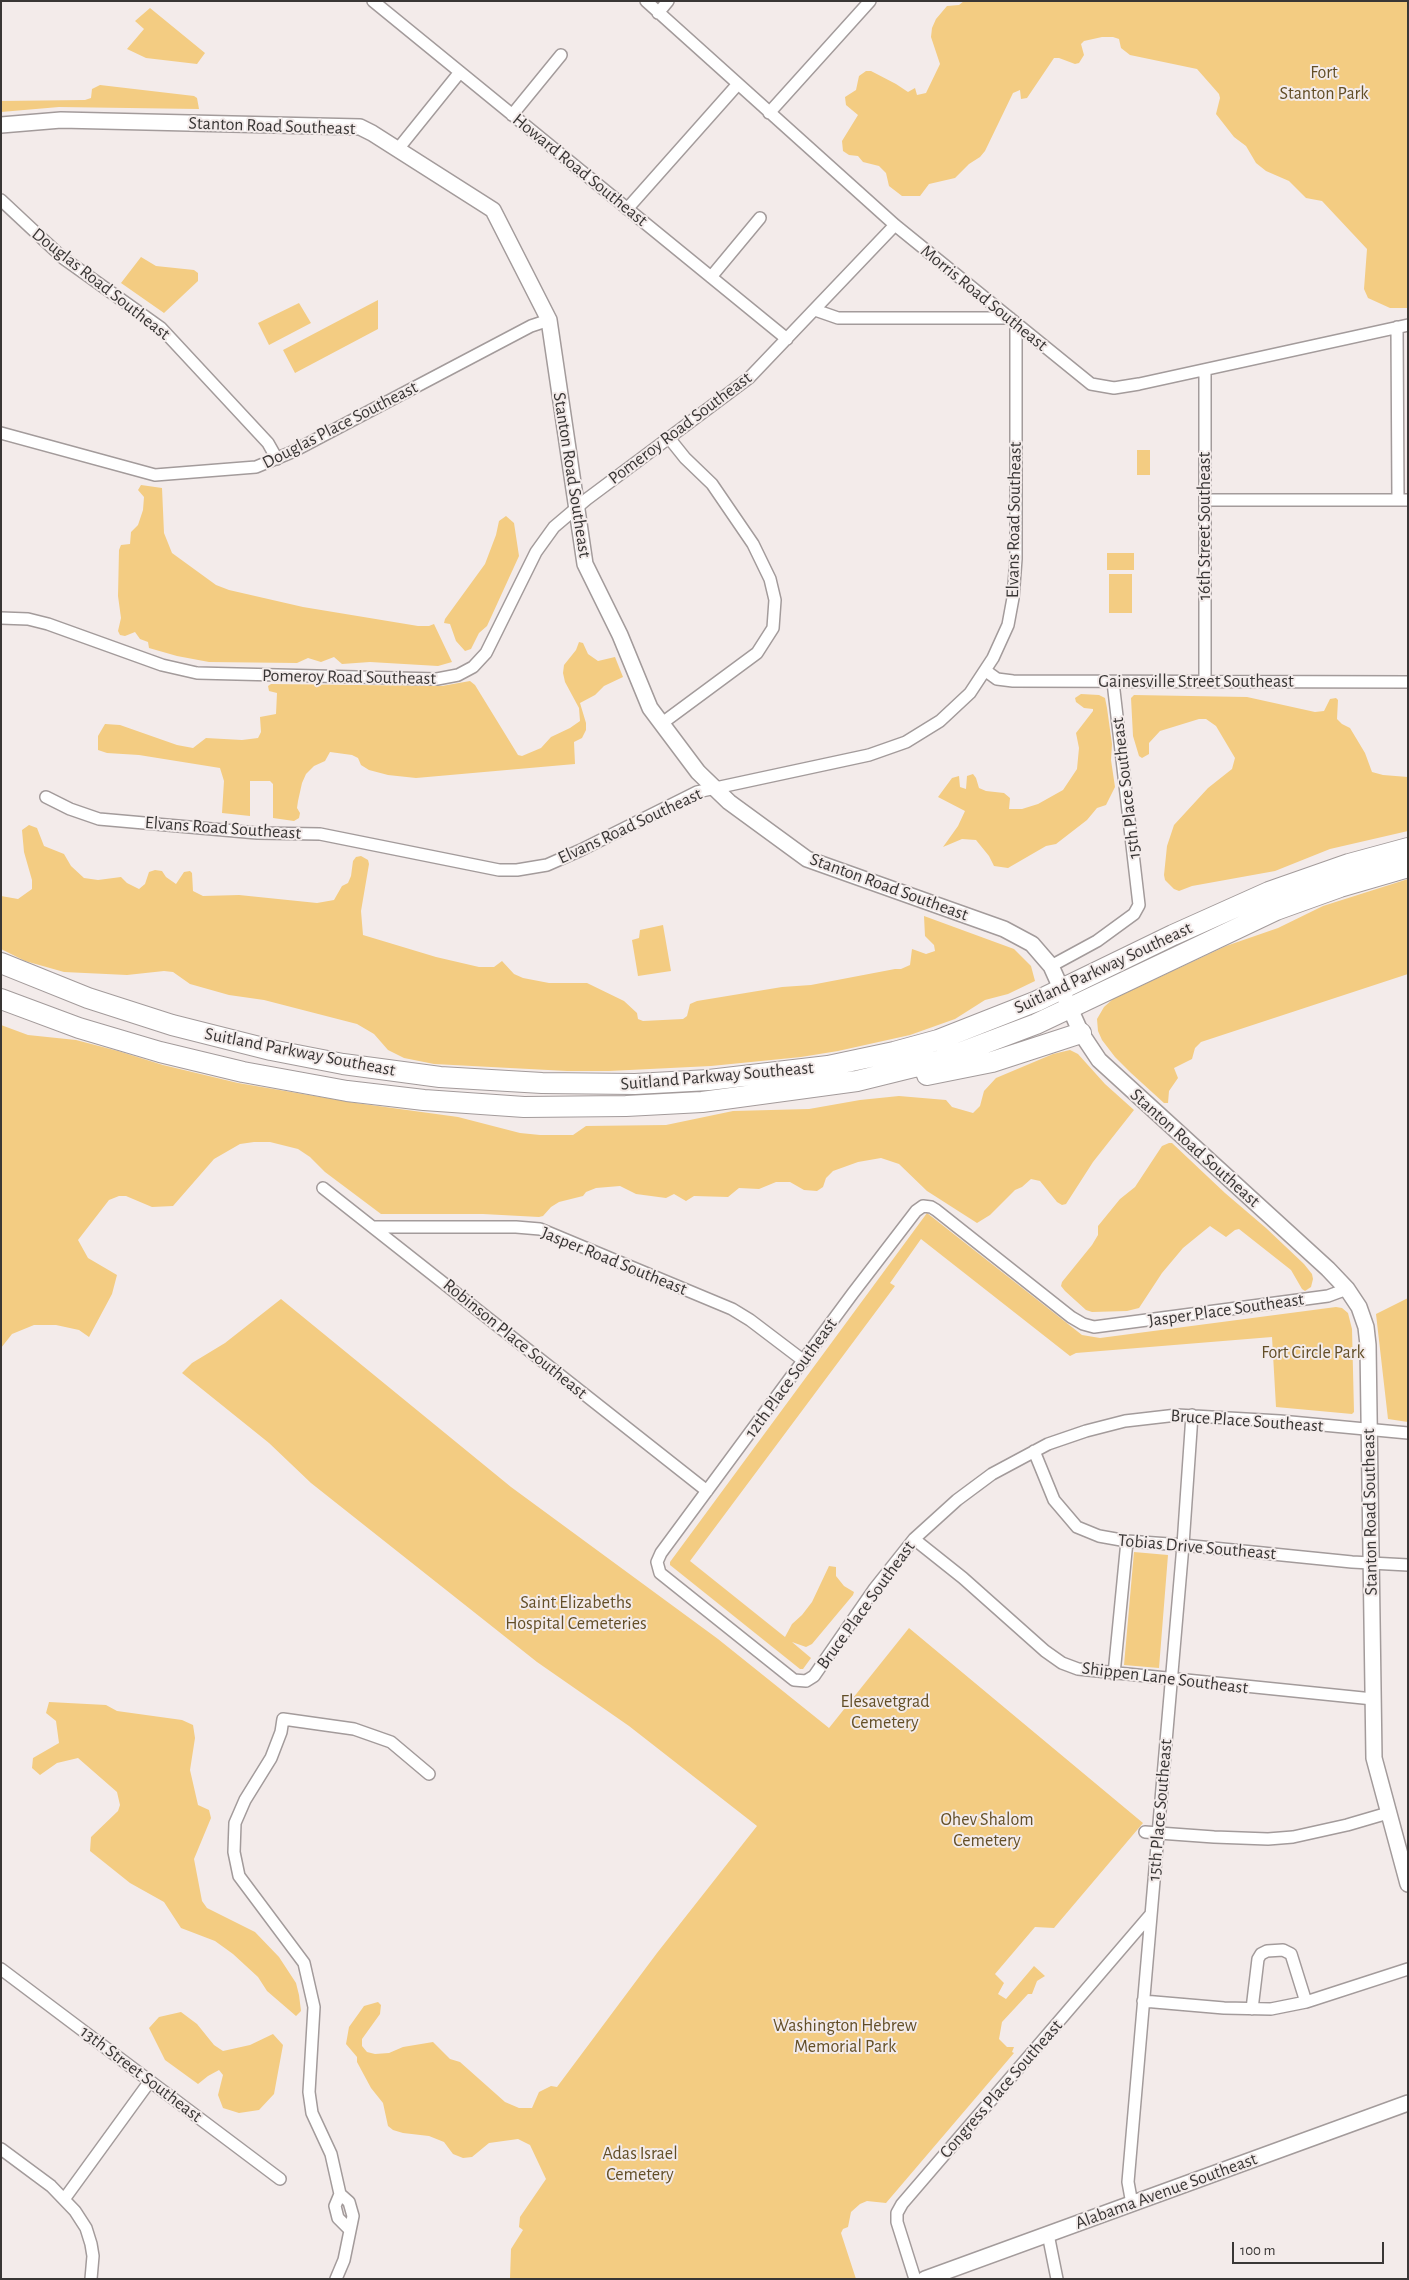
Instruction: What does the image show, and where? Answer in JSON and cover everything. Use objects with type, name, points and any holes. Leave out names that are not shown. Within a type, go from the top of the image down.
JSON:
[{"type":"highway","name":"Suitland Parkway Southeast","points":[[1,963],[67,990],[135,1014],[271,1050],[328,1061],[417,1074],[542,1084],[635,1084],[709,1080],[842,1064],[909,1049],[948,1037],[996,1019],[1173,935],[1269,892],[1340,866],[1408,848]]},
{"type":"highway","name":"Suitland Parkway Southeast","points":[[1,999],[88,1031],[204,1064],[321,1087],[416,1099],[524,1107],[626,1106],[746,1097],[857,1081],[922,1066],[978,1048],[1070,1008],[1263,916],[1318,895],[1408,868]]},
{"type":"highway","points":[[857,1081],[960,1070],[1006,1058],[1081,1034]]},
{"type":"street","name":"Howard Road Southeast","points":[[373,1],[787,339]]},
{"type":"street","name":"Morris Road Southeast","points":[[646,1],[895,224],[1091,384],[1102,388],[1120,388],[1402,326]]},
{"type":"street","points":[[658,13],[668,1]]},
{"type":"street","points":[[769,113],[870,1]]},
{"type":"street","points":[[512,115],[561,55]]},
{"type":"street","points":[[398,149],[460,72]]},
{"type":"street","points":[[627,209],[738,84]]},
{"type":"street","name":"Stanton Road Southeast","points":[[1,125],[61,120],[351,126],[366,130],[493,210],[549,320],[582,554],[587,569],[620,635],[646,700],[661,724],[698,772],[713,788],[739,809],[807,859],[1004,929],[1032,944],[1051,966],[1081,1034],[1091,1050],[1107,1069],[1318,1260],[1347,1289],[1359,1307],[1366,1327],[1374,1763],[1408,1884]]},
{"type":"street","name":"Douglas Road Southeast","points":[[1,200],[63,258],[161,328],[268,443],[277,459]]},
{"type":"street","points":[[711,277],[760,218]]},
{"type":"street","name":"Pomeroy Road Southeast","points":[[1,618],[48,624],[162,665],[197,673],[448,678],[473,667],[486,653],[541,543],[554,527],[576,508],[749,378],[895,224]]},
{"type":"street","points":[[815,310],[838,318],[1013,321]]},
{"type":"street","name":"Douglas Place Southeast","points":[[1,433],[155,475],[256,467],[277,459],[334,431],[530,326],[549,320]]},
{"type":"street","name":"Elvans Road Southeast","points":[[46,797],[70,809],[99,819],[257,833],[320,834],[509,870],[546,865],[581,850],[697,792],[869,755],[894,747],[924,733],[946,717],[970,694],[986,671],[1008,625],[1016,579],[1013,321]]},
{"type":"street","points":[[1206,500],[1403,500],[1402,326]]},
{"type":"street","name":"16th Street Southeast","points":[[1205,370],[1206,682]]},
{"type":"street","points":[[661,724],[757,653],[773,628],[775,600],[770,579],[753,544],[712,484],[685,458],[669,438]]},
{"type":"street","name":"Gainesville Street Southeast","points":[[986,671],[997,679],[1008,681],[1408,682]]},
{"type":"street","name":"15th Place Southeast","points":[[1051,966],[1097,941],[1134,914],[1139,905],[1113,682]]},
{"type":"street","name":"Robinson Place Southeast","points":[[324,1188],[707,1491]]},
{"type":"street","name":"12th Place Southeast","points":[[803,1682],[794,1680],[754,1649],[663,1576],[657,1566],[661,1553],[916,1211],[927,1206],[936,1210]]},
{"type":"street","name":"Jasper Place Southeast","points":[[936,1210],[1082,1324],[1105,1327],[1328,1296],[1347,1289]]},
{"type":"street","name":"Jasper Road Southeast","points":[[374,1227],[516,1227],[540,1229],[736,1311],[804,1361]]},
{"type":"street","name":"15th Place Southeast","points":[[1132,2204],[1128,2182],[1184,1545],[1192,1415]]},
{"type":"street","name":"Bruce Place Southeast","points":[[803,1682],[814,1676],[875,1588],[914,1539],[972,1488],[1010,1463],[1034,1451],[1086,1431],[1125,1421],[1158,1416],[1192,1415],[1408,1433]]},
{"type":"street","name":"Tobias Drive Southeast","points":[[1034,1451],[1054,1500],[1077,1527],[1108,1538],[1371,1563],[1408,1564]]},
{"type":"street","name":"Shippen Lane Southeast","points":[[914,1539],[964,1578],[1045,1651],[1062,1663],[1078,1670],[1373,1699]]},
{"type":"street","points":[[1114,1674],[1126,1541]]},
{"type":"street","points":[[336,2279],[344,2260],[350,2230],[338,2218],[335,2206],[340,2194],[331,2154],[312,2113],[310,2092],[314,2007],[304,1963],[239,1876],[234,1852],[235,1823],[245,1800],[271,1758],[281,1732],[283,1719],[354,1729],[392,1742],[429,1774]]},
{"type":"street","points":[[1145,1832],[1214,1838],[1268,1839],[1293,1837],[1347,1826],[1388,1813]]},
{"type":"street","name":"Congress Place Southeast","points":[[915,2279],[896,2222],[902,2204],[1151,1914]]},
{"type":"street","points":[[1252,2009],[1258,1959],[1261,1954],[1268,1951],[1284,1950],[1290,1954],[1306,2002]]},
{"type":"street","name":"13th Street Southeast","points":[[1,1969],[280,2179]]},
{"type":"street","points":[[1143,2001],[1271,2009],[1306,2002],[1408,1969]]},
{"type":"street","points":[[65,2198],[150,2081]]},
{"type":"street","name":"Alabama Avenue Southeast","points":[[925,2279],[1408,2103]]},
{"type":"street","points":[[1,2149],[65,2198],[86,2228],[93,2256],[92,2279]]},
{"type":"street","points":[[1048,2234],[1057,2279]]},
{"type":"green space","name":"Fort Stanton Park","points":[[964,1],[1408,1],[1408,308],[1390,308],[1368,298],[1364,289],[1367,249],[1322,201],[1306,198],[1289,181],[1266,171],[1256,163],[1246,146],[1234,137],[1216,114],[1220,98],[1219,94],[1197,69],[1130,55],[1121,48],[1119,39],[1113,37],[1102,37],[1084,41],[1081,44],[1084,55],[1079,63],[1075,64],[1054,58],[1027,98],[1021,99],[1020,90],[1013,93],[985,151],[980,157],[969,164],[955,178],[929,184],[920,196],[902,196],[889,186],[886,173],[879,166],[863,162],[858,156],[849,155],[843,151],[842,141],[858,115],[846,105],[845,97],[856,90],[859,76],[866,71],[871,71],[908,92],[915,88],[917,95],[926,93],[940,64],[931,37],[932,28],[936,19],[947,6],[959,5]]},
{"type":"green space","points":[[150,8],[205,53],[197,64],[146,58],[127,49],[144,29],[135,21]]},
{"type":"green space","points":[[100,85],[194,96],[197,98],[199,109],[59,107],[1,112],[1,101],[85,100],[91,98],[92,89]]},
{"type":"green space","points":[[141,257],[156,266],[194,270],[198,273],[198,281],[164,313],[121,283]]},
{"type":"green space","points":[[378,300],[378,329],[295,373],[283,350]]},
{"type":"green space","points":[[299,303],[311,323],[269,345],[258,323]]},
{"type":"green space","points":[[1137,450],[1150,450],[1150,475],[1137,475]]},
{"type":"green space","points":[[141,485],[162,488],[164,533],[172,553],[216,585],[229,590],[303,607],[418,626],[434,624],[452,662],[438,666],[370,662],[342,664],[334,657],[321,662],[308,658],[297,663],[209,662],[149,648],[148,642],[140,639],[135,632],[125,636],[120,635],[118,631],[121,618],[118,596],[119,550],[121,545],[130,544],[131,532],[138,525],[143,510],[144,497],[138,490]]},
{"type":"green space","points":[[506,516],[514,523],[519,556],[487,626],[479,633],[471,649],[465,651],[456,641],[450,624],[444,623],[445,619],[485,564],[499,521]]},
{"type":"green space","points":[[1107,553],[1134,553],[1134,570],[1107,570]]},
{"type":"green space","points":[[1109,574],[1132,574],[1132,613],[1109,613]]},
{"type":"green space","points":[[579,642],[583,643],[588,654],[598,661],[615,657],[623,677],[604,686],[595,695],[580,703],[586,723],[586,730],[582,738],[574,742],[575,764],[416,778],[388,775],[369,770],[361,765],[358,758],[352,755],[330,752],[325,761],[314,766],[306,774],[298,801],[299,818],[294,821],[273,818],[273,784],[270,781],[250,781],[250,816],[222,813],[224,781],[220,768],[139,755],[107,753],[98,750],[98,736],[105,724],[120,725],[177,745],[193,748],[206,738],[242,740],[258,738],[261,732],[260,717],[276,714],[277,693],[269,691],[268,686],[271,684],[442,686],[470,681],[475,685],[518,755],[522,756],[541,748],[551,737],[580,721],[579,708],[565,682],[563,673],[564,665],[576,650]]},
{"type":"green space","points":[[1081,694],[1099,695],[1105,698],[1112,744],[1111,760],[1115,787],[1106,805],[1097,808],[1087,820],[1056,844],[1046,846],[1008,868],[994,866],[989,856],[976,840],[962,839],[943,847],[958,826],[965,811],[938,797],[952,778],[959,776],[960,787],[966,789],[967,776],[973,774],[979,788],[986,791],[1004,793],[1010,798],[1009,809],[1022,809],[1038,804],[1063,790],[1077,769],[1079,748],[1076,733],[1093,711],[1093,709],[1084,708],[1076,702],[1075,698]]},
{"type":"green space","points":[[1134,695],[1247,697],[1315,712],[1324,711],[1330,699],[1336,698],[1338,700],[1337,719],[1350,728],[1365,753],[1372,772],[1408,777],[1408,831],[1330,849],[1275,871],[1192,886],[1179,891],[1174,889],[1165,880],[1164,875],[1167,846],[1174,825],[1208,788],[1232,769],[1235,758],[1216,726],[1206,719],[1199,719],[1160,731],[1149,743],[1149,754],[1142,758],[1139,756],[1133,736],[1131,698]]},
{"type":"green space","points":[[29,825],[37,828],[44,846],[64,854],[71,866],[84,878],[98,880],[121,877],[127,883],[139,889],[145,884],[149,872],[155,870],[162,871],[166,877],[176,884],[184,872],[190,871],[192,873],[193,891],[203,896],[239,895],[317,903],[334,900],[342,886],[348,883],[353,861],[356,857],[361,856],[368,860],[369,864],[361,911],[363,935],[436,957],[479,967],[494,967],[502,961],[514,974],[523,978],[549,983],[587,983],[624,1001],[637,1013],[638,1019],[643,1021],[683,1019],[687,1016],[690,1004],[697,1001],[782,987],[811,985],[901,969],[910,965],[912,949],[926,954],[935,951],[934,945],[925,936],[924,916],[1014,949],[1031,966],[1035,981],[1008,994],[985,1000],[955,1019],[910,1035],[801,1057],[711,1066],[609,1071],[567,1071],[434,1064],[404,1058],[388,1050],[374,1034],[357,1024],[264,1000],[229,995],[190,984],[173,972],[164,971],[127,975],[64,972],[25,961],[1,949],[1,896],[18,899],[32,889],[32,880],[24,852],[22,830]]},
{"type":"green space","points":[[1408,879],[1408,974],[1201,1042],[1195,1048],[1192,1059],[1174,1068],[1178,1078],[1169,1091],[1168,1103],[1164,1103],[1131,1073],[1102,1040],[1098,1031],[1097,1019],[1104,1007],[1113,999],[1226,946],[1278,928],[1323,906]]},
{"type":"green space","points":[[663,925],[671,971],[638,976],[632,940],[639,938],[640,930]]},
{"type":"green space","points":[[1,1025],[28,1035],[76,1040],[163,1065],[238,1083],[356,1103],[458,1117],[520,1133],[540,1135],[573,1135],[586,1126],[666,1125],[733,1111],[809,1109],[860,1100],[899,1096],[946,1100],[952,1107],[973,1113],[980,1106],[984,1091],[996,1078],[1053,1054],[1070,1050],[1078,1054],[1105,1084],[1134,1110],[1093,1162],[1066,1204],[1062,1205],[1057,1202],[1040,1181],[1031,1179],[1015,1190],[990,1215],[977,1223],[927,1191],[899,1164],[881,1158],[858,1162],[833,1171],[826,1178],[823,1187],[817,1191],[804,1190],[790,1182],[776,1182],[759,1189],[739,1188],[728,1197],[694,1196],[686,1201],[674,1194],[666,1198],[636,1194],[620,1186],[596,1188],[586,1192],[583,1196],[559,1202],[551,1207],[543,1216],[539,1217],[483,1214],[381,1214],[298,1149],[270,1142],[240,1144],[214,1159],[173,1206],[152,1207],[126,1196],[119,1196],[109,1200],[78,1240],[88,1258],[117,1275],[112,1294],[89,1337],[79,1330],[56,1325],[34,1325],[12,1334],[1,1348]]},
{"type":"green space","points":[[1172,1143],[1304,1264],[1312,1274],[1311,1287],[1305,1291],[1302,1289],[1291,1270],[1239,1229],[1226,1237],[1210,1226],[1183,1248],[1162,1273],[1139,1308],[1127,1311],[1092,1312],[1086,1310],[1065,1291],[1061,1286],[1062,1282],[1092,1245],[1098,1235],[1098,1226],[1120,1199],[1135,1187],[1162,1146]]},
{"type":"green space","name":"Fort Circle Park","points":[[927,1213],[1082,1335],[1100,1338],[1336,1307],[1342,1308],[1348,1313],[1352,1329],[1354,1412],[1352,1414],[1276,1407],[1272,1337],[1076,1353],[1070,1356],[921,1239],[890,1283],[895,1286],[690,1561],[785,1637],[792,1624],[812,1602],[829,1566],[836,1567],[836,1576],[844,1586],[854,1592],[853,1595],[812,1644],[806,1647],[792,1642],[811,1658],[803,1669],[800,1669],[670,1565],[670,1562]]},
{"type":"green space","name":"Fort Circle Park","points":[[1408,1298],[1408,1422],[1388,1419],[1376,1314]]},
{"type":"green space","points":[[281,1299],[511,1487],[718,1639],[829,1728],[909,1628],[1143,1823],[1054,1928],[1035,1927],[995,1974],[1004,1983],[998,1994],[1006,1999],[1034,1966],[1045,1976],[1037,1981],[1032,1994],[1028,1994],[1002,2022],[999,2039],[1007,2047],[1014,2047],[1012,2052],[1014,2053],[886,2203],[867,2201],[851,2212],[848,2227],[843,2229],[841,2233],[856,2279],[510,2279],[511,2249],[523,2230],[519,2227],[520,2217],[546,2179],[530,2145],[518,2139],[489,2143],[472,2157],[463,2158],[453,2154],[444,2142],[429,2136],[403,2133],[393,2130],[388,2126],[383,2103],[371,2088],[357,2062],[357,2057],[346,2044],[349,2027],[364,2006],[378,2002],[381,2005],[380,2014],[362,2039],[362,2046],[367,2052],[375,2054],[389,2053],[403,2047],[433,2042],[450,2059],[460,2062],[505,2102],[519,2108],[532,2108],[539,2092],[551,2086],[557,2087],[657,1953],[757,1826],[629,1726],[537,1662],[311,1483],[269,1443],[182,1373],[192,1363],[225,1343]]},
{"type":"green space","points":[[1134,1552],[1168,1555],[1159,1668],[1124,1665]]},
{"type":"green space","points":[[49,1702],[106,1705],[117,1711],[182,1720],[193,1725],[195,1738],[190,1770],[198,1805],[209,1810],[211,1818],[194,1859],[202,1901],[207,1908],[255,1932],[279,1957],[296,1983],[301,2011],[296,2016],[267,1991],[258,1977],[233,1954],[215,1941],[181,1928],[164,1902],[130,1883],[90,1851],[91,1837],[118,1811],[120,1805],[117,1792],[78,1758],[57,1763],[40,1775],[32,1768],[33,1758],[59,1743],[56,1721],[46,1713]]},
{"type":"green space","points":[[181,2012],[197,2024],[214,2045],[223,2051],[250,2045],[273,2034],[283,2045],[274,2094],[259,2110],[239,2113],[223,2108],[218,2095],[223,2075],[219,2070],[198,2084],[165,2060],[149,2028],[159,2017]]},
{"type":"park label","name":"Saint Elizabeths Hospital Cemeteries","points":[[576,1614]]},
{"type":"park label","name":"Elesavetgrad Cemetery","points":[[885,1712]]},
{"type":"park label","name":"Ohev Shalom Cemetery","points":[[987,1830]]},
{"type":"park label","name":"Washington Hebrew Memorial Park","points":[[845,2036]]},
{"type":"park label","name":"Adas Israel Cemetery","points":[[640,2164]]}]
